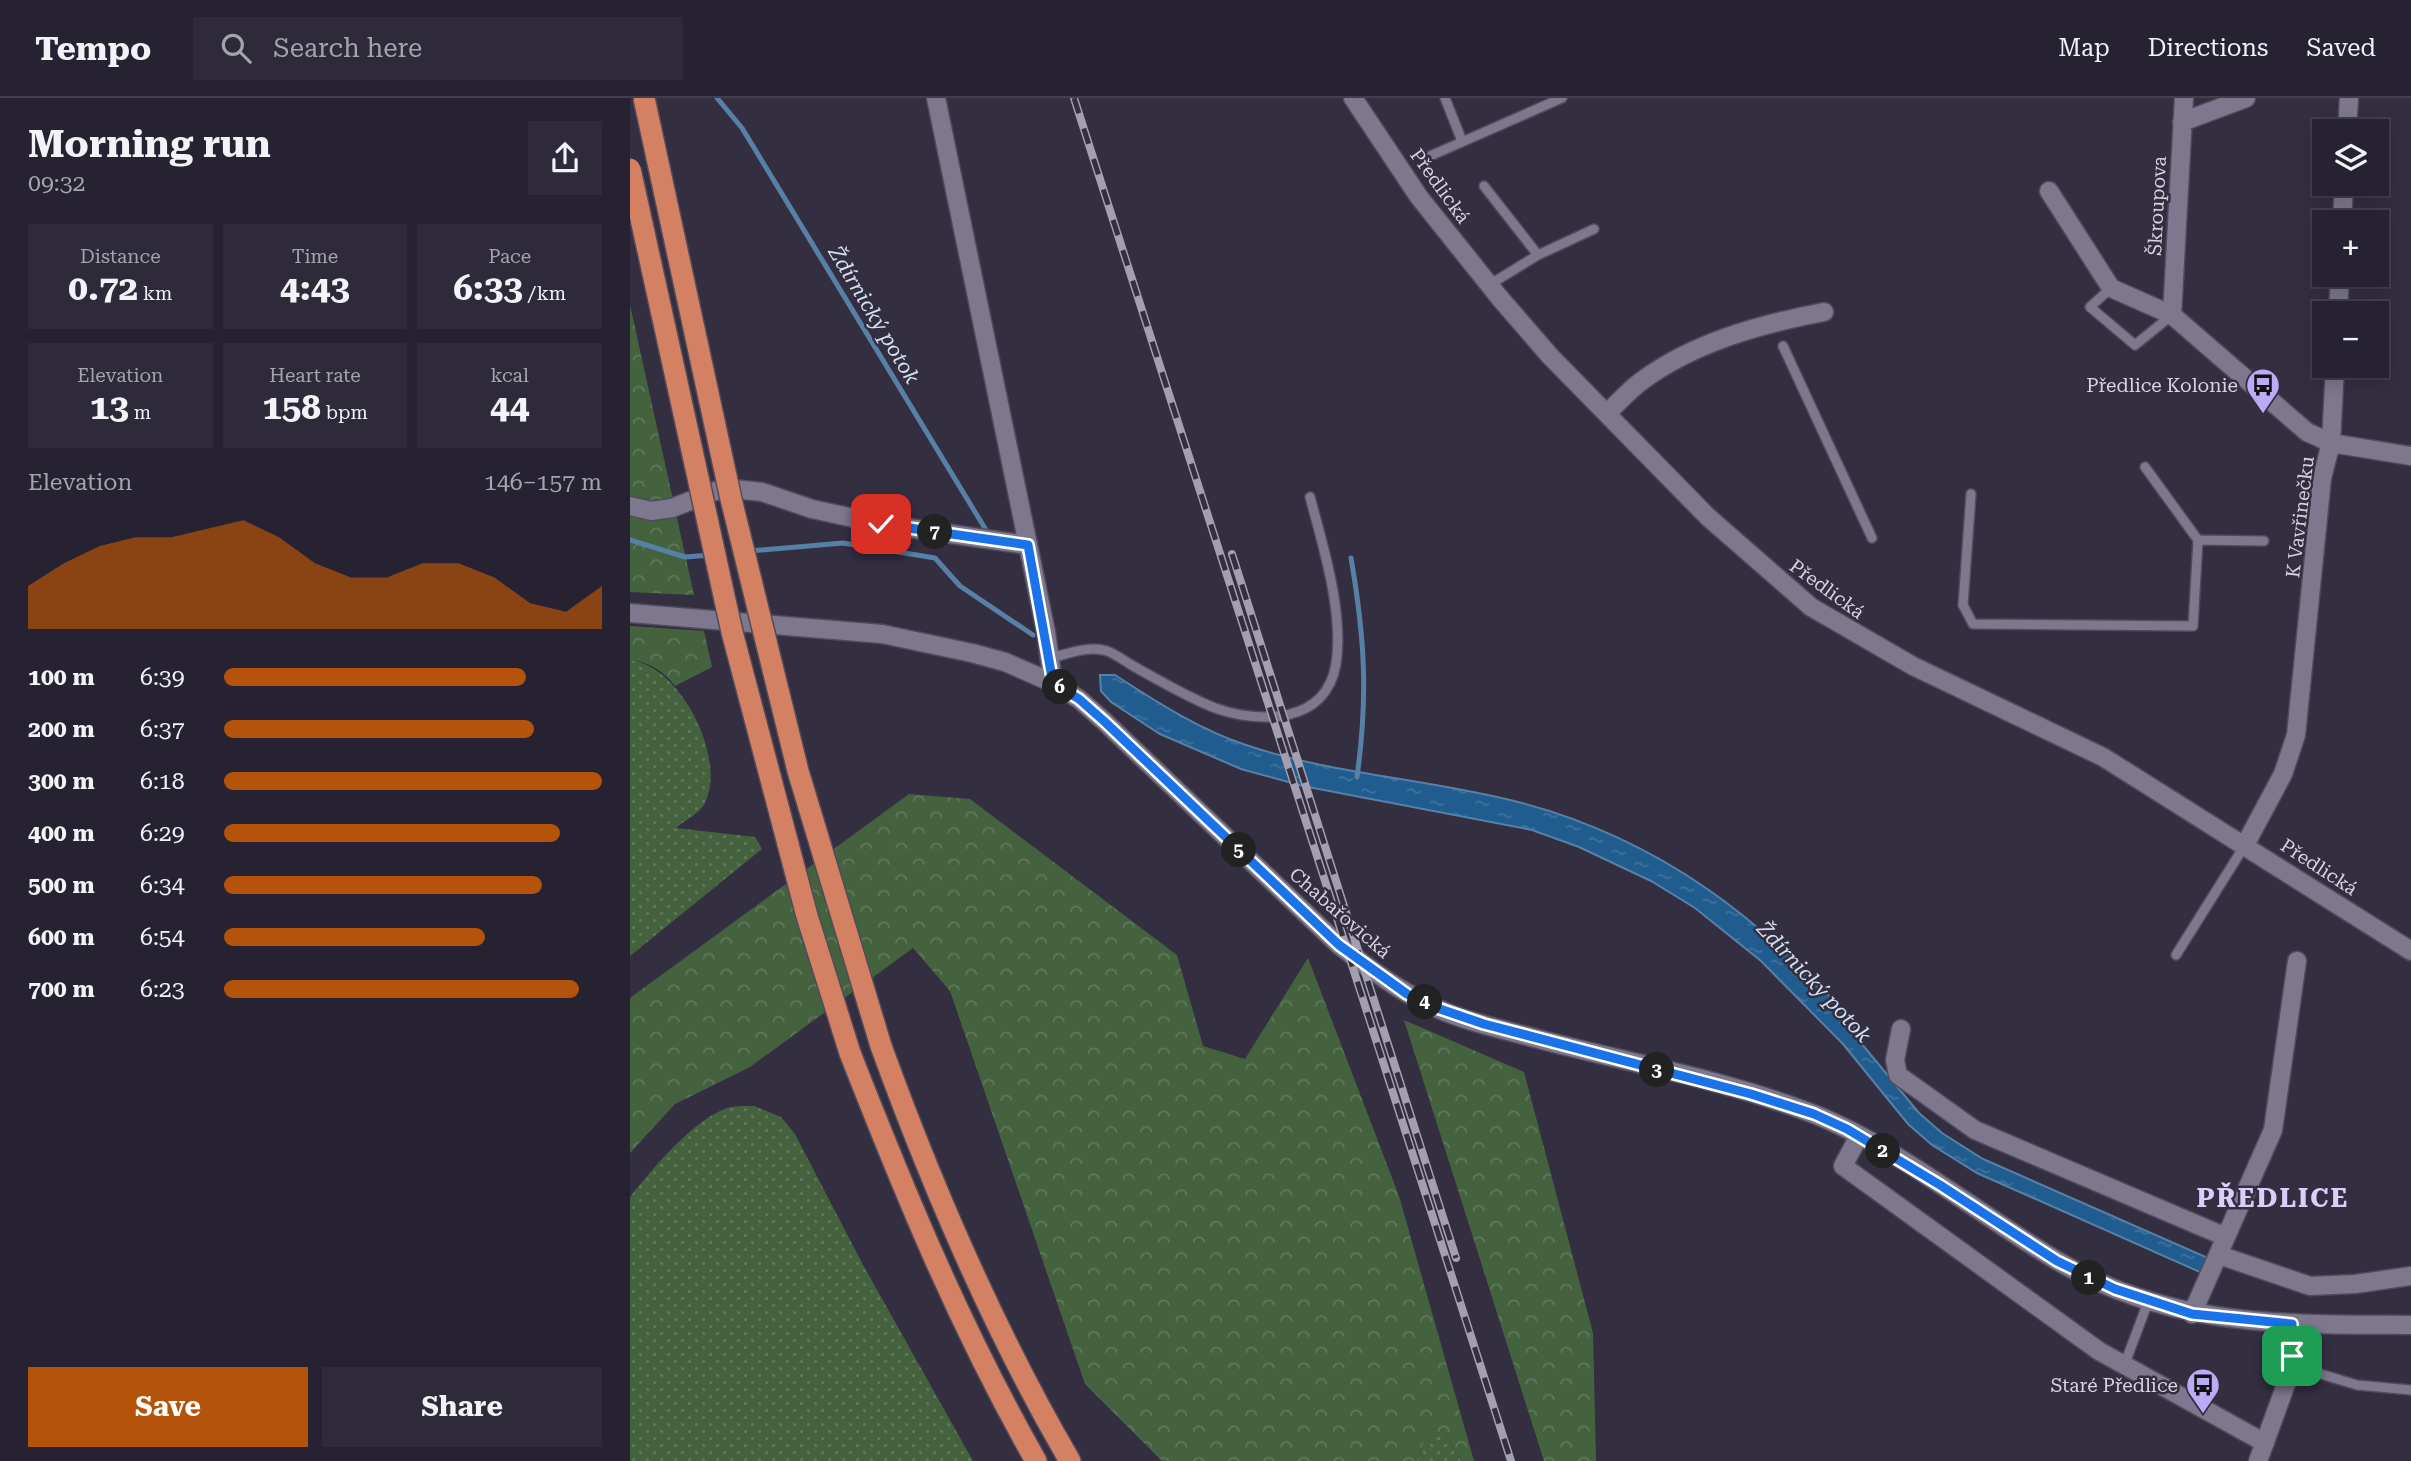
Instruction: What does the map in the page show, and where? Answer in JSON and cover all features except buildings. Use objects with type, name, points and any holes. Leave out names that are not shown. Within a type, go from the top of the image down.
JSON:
[{"type":"highway","points":[[644,98],[731,499],[798,771],[881,1046],[919,1148],[961,1248],[1070,1461]]},
{"type":"highway","points":[[630,169],[732,632],[807,916],[850,1053],[936,1266],[986,1373],[1036,1461]]},
{"type":"street","points":[[936,98],[1020,544],[1050,658],[1053,683]]},
{"type":"street","name":"Předlická","points":[[1353,98],[1419,197],[1550,356],[1708,517],[1811,607],[1913,666],[2103,757],[2411,951]]},
{"type":"street","name":"Škroupova","points":[[2172,316],[2184,98]]},
{"type":"street","points":[[2182,122],[2246,98]]},
{"type":"street","points":[[2348,119],[2349,98]]},
{"type":"street","points":[[2049,191],[2111,288]]},
{"type":"street","name":"K Vavřinečku","points":[[2111,288],[2172,316],[2308,432],[2331,443],[2321,490],[2296,735],[2283,774],[2245,845]]},
{"type":"street","points":[[1607,413],[1642,380],[1702,347],[1773,321],[1824,312]]},
{"type":"street","points":[[2334,378],[2331,443],[2411,456]]},
{"type":"street","points":[[630,506],[651,511],[672,508],[723,488],[762,492],[812,509],[952,535],[1020,544]]},
{"type":"street","name":"Chabařovická","points":[[630,612],[838,629],[903,638],[1005,662],[1053,683],[1079,699],[1339,945],[1407,994],[1437,1008],[1484,1024],[1784,1103],[1859,1136],[2057,1261],[2148,1302],[2192,1314],[2292,1324],[2411,1325]]},
{"type":"street","points":[[2192,1314],[2273,1130],[2297,961]]},
{"type":"street","points":[[1901,1029],[1895,1060],[1898,1075],[1975,1130],[2226,1237]]},
{"type":"street","points":[[1859,1136],[1843,1166],[2067,1330],[2124,1366],[2265,1443]]},
{"type":"street","points":[[2219,1255],[2310,1286],[2355,1284],[2411,1276]]},
{"type":"street","points":[[2258,1461],[2291,1365],[2292,1324]]},
{"type":"lane","points":[[1445,98],[1462,141]]},
{"type":"lane","points":[[1430,156],[1562,98]]},
{"type":"lane","points":[[1485,186],[1538,255]]},
{"type":"lane","points":[[1489,285],[1538,255],[1594,229]]},
{"type":"lane","points":[[2111,288],[2090,307],[2135,345],[2172,316]]},
{"type":"lane","points":[[1783,346],[1872,538]]},
{"type":"lane","points":[[1971,494],[1963,605],[1973,624],[2193,626],[2198,540],[2145,467]]},
{"type":"lane","points":[[1050,658],[1091,648],[1108,651],[1187,696],[1215,708],[1257,718],[1285,717],[1301,712],[1322,695],[1336,665],[1335,615],[1310,497]]},
{"type":"lane","points":[[2198,540],[2264,541]]},
{"type":"lane","points":[[2176,955],[2245,845]]},
{"type":"lane","points":[[2124,1366],[2148,1302]]},
{"type":"lane","points":[[2291,1365],[2357,1385],[2411,1390]]},
{"type":"green space","points":[[630,305],[694,595],[630,592]]},
{"type":"green space","points":[[630,626],[704,631],[712,667],[675,686],[656,668],[630,660]]},
{"type":"green space","points":[[630,660],[649,666],[682,696],[695,717],[704,740],[710,763],[710,784],[705,803],[696,814],[676,828],[755,837],[762,849],[630,956]]},
{"type":"green space","points":[[909,794],[970,799],[1177,955],[1203,1046],[1245,1059],[1308,958],[1399,1196],[1474,1461],[1461,1461],[1443,1430],[1424,1442],[1417,1461],[1162,1461],[1085,1384],[950,991],[913,948],[750,1067],[675,1104],[630,1153],[630,998]]},
{"type":"green space","points":[[1404,1020],[1524,1072],[1593,1333],[1596,1461],[1544,1461]]},
{"type":"green space","points":[[754,1106],[781,1117],[795,1134],[862,1263],[973,1461],[630,1461],[630,1197],[662,1160],[700,1123],[727,1108]]},
{"type":"green space","points":[[1443,1430],[1461,1461],[1417,1461],[1424,1442]]},
{"type":"water","points":[[1100,675],[1115,675],[1195,723],[1246,745],[1314,763],[1522,803],[1619,838],[1664,862],[1706,888],[1746,918],[1821,987],[1856,1026],[1851,1031],[1919,1113],[1942,1133],[1983,1159],[2208,1258],[2202,1273],[1977,1173],[1932,1145],[1908,1124],[1843,1044],[1761,961],[1695,908],[1651,881],[1579,847],[1532,830],[1303,786],[1241,769],[1160,734],[1111,702],[1101,691]]},
{"type":"waterway","name":"Ždírnický potok","points":[[717,98],[742,128],[989,535]]},
{"type":"waterway","name":"Ždírnický potok","points":[[630,540],[685,557],[711,555]]},
{"type":"waterway","name":"Ždírnický potok","points":[[749,551],[843,543],[935,558],[960,586],[1033,635]]},
{"type":"waterway","points":[[1351,558],[1362,642],[1364,694],[1357,777]]},
{"type":"railway","points":[[1074,98],[1511,1461]]},
{"type":"railway","points":[[1232,554],[1456,1258]]},
{"type":"place","name":"Předlice Kolonie","points":[[2263,415]]},
{"type":"place","name":"Staré Předlice","points":[[2203,1415]]},
{"type":"district","name":"PŘEDLICE","points":[[2273,1198]]},
{"type":"route","points":[[881,524],[1028,545],[1046,632],[1053,683],[1079,699],[1105,722],[1339,945],[1377,975],[1407,994],[1459,1017],[1784,1103],[1814,1114],[1847,1129],[1940,1185],[2057,1261],[2115,1289],[2148,1302],[2192,1314],[2257,1323],[2292,1324],[2292,1356]]}]
